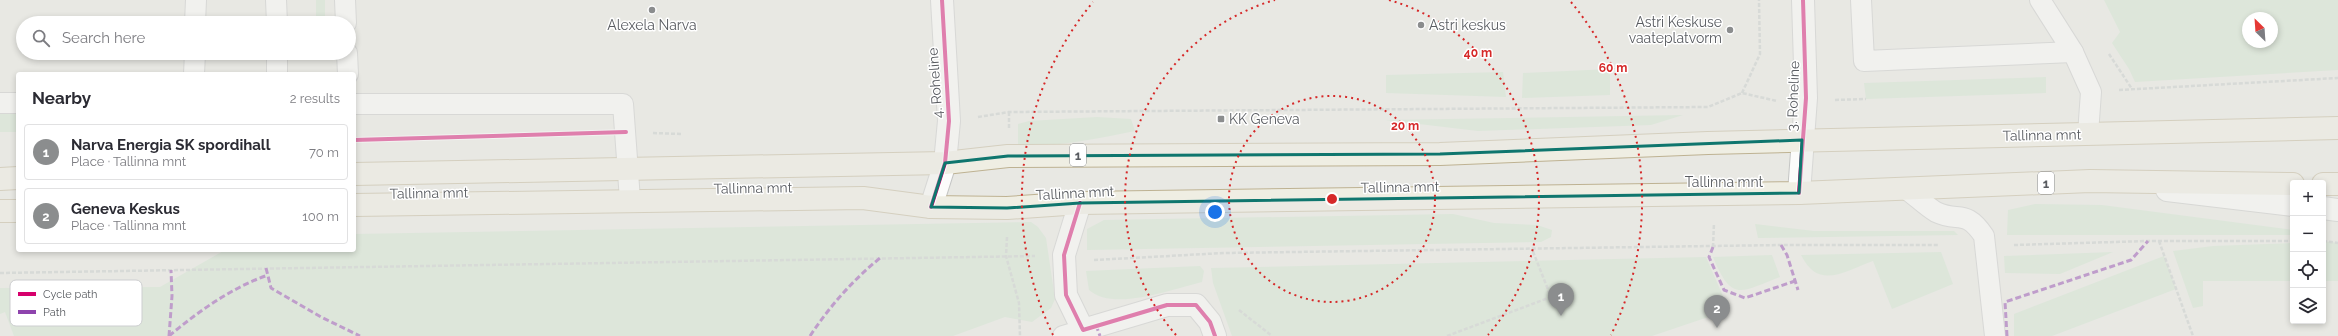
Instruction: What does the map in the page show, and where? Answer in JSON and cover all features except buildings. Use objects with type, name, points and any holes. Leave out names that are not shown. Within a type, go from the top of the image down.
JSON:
[{"type":"highway","name":"Tallinna mnt","points":[[356,174],[945,164],[1008,156],[1440,154],[1802,140],[2331,127]]},
{"type":"highway","points":[[0,178],[16,178]]},
{"type":"highway","name":"Tallinna mnt","points":[[356,205],[630,200],[863,198],[931,207],[1007,208],[1080,203],[1799,193],[2090,181],[2290,184]]},
{"type":"highway","points":[[2326,184],[2338,184]]},
{"type":"highway","points":[[0,211],[16,211]]},
{"type":"street","name":"4. Roheline","points":[[931,207],[945,164],[949,122],[942,0]]},
{"type":"street","name":"3. Roheline","points":[[1799,193],[1806,98],[1804,0]]},
{"type":"street","points":[[2090,181],[2290,205]]},
{"type":"street","points":[[1080,203],[1064,255],[1066,294],[1073,333],[1167,305],[1196,304],[1210,322],[1215,336]]},
{"type":"street","points":[[2326,208],[2338,210]]},
{"type":"lane","points":[[195,16],[196,0]]},
{"type":"lane","points":[[276,0],[277,16]]},
{"type":"lane","points":[[345,0],[346,16]]},
{"type":"lane","points":[[1862,0],[1864,61],[2073,52]]},
{"type":"lane","points":[[2040,0],[2073,52],[2091,92],[2088,134]]},
{"type":"lane","points":[[194,72],[195,60]]},
{"type":"lane","points":[[277,60],[277,72]]},
{"type":"lane","points":[[347,60],[348,72]]},
{"type":"lane","points":[[0,103],[16,103]]},
{"type":"lane","points":[[356,104],[623,104],[630,200]]},
{"type":"lane","points":[[1906,189],[1937,212],[1965,218],[1977,225],[1984,236],[1987,247],[1989,288],[1996,336]]},
{"type":"path","points":[[1742,93],[1760,54],[1759,0]]},
{"type":"path","points":[[2109,54],[2132,89]]},
{"type":"path","points":[[2091,92],[2338,78]]},
{"type":"path","points":[[949,122],[1009,112],[1708,107],[1742,93],[1773,102],[1806,98],[1828,100],[1866,99]]},
{"type":"path","points":[[2159,241],[2193,336]]},
{"type":"path","points":[[1987,247],[2159,241],[2290,241]]},
{"type":"path","points":[[2326,241],[2338,243]]},
{"type":"path","points":[[0,273],[1064,255],[1095,260],[1224,253],[1781,245],[1940,245]]},
{"type":"path","points":[[1447,336],[1550,297],[1532,249]]},
{"type":"path","points":[[1006,256],[1019,303],[1020,336]]},
{"type":"highlighted area","points":[[1802,140],[1799,193],[1080,203],[1007,208],[931,207],[945,163],[1008,156],[1440,154]]},
{"type":"green space","points":[[316,0],[325,0],[325,16],[316,16]]},
{"type":"green space","points":[[2104,0],[2338,0],[2338,70],[2135,82],[2129,69],[2112,43],[2120,32]]},
{"type":"green space","points":[[1610,69],[1610,95],[1522,98],[1523,73]]},
{"type":"green space","points":[[1503,72],[1506,97],[1386,93],[1386,75]]},
{"type":"green space","points":[[2046,77],[2046,93],[1866,99],[1864,83]]},
{"type":"green space","points":[[0,110],[16,110],[16,132],[0,132]]},
{"type":"green space","points":[[1683,115],[1651,125],[1478,131],[1385,120]]},
{"type":"green space","points":[[1097,117],[1131,119],[1135,131],[1062,144],[1018,146],[1018,124],[1029,121]]},
{"type":"green space","points":[[2035,204],[2102,205],[2290,230],[2290,235],[2007,235],[2008,210]]},
{"type":"green space","points":[[1453,214],[1494,223],[1537,225],[1552,230],[1551,237],[1541,242],[1087,250],[1087,229],[1104,220]]},
{"type":"green space","points":[[1031,222],[1038,227],[1046,238],[1055,299],[1051,308],[1032,322],[1005,317],[953,336],[14,336],[10,326],[142,326],[142,287],[160,287],[221,252],[356,252],[356,234]]},
{"type":"green space","points":[[1755,224],[1814,231],[1954,231],[1958,235],[1758,238]]},
{"type":"green space","points":[[2326,241],[2338,243],[2338,281],[2326,281]]},
{"type":"green space","points":[[2290,243],[2290,281],[2203,281],[2203,306],[2193,308],[2173,251],[2213,246]]},
{"type":"green space","points":[[1941,252],[1953,284],[1892,309],[1873,261],[1842,273],[1824,275],[1816,273],[1808,266],[1801,255]]},
{"type":"green space","points":[[2113,252],[2060,274],[2005,273],[2004,256]]},
{"type":"green space","points":[[1772,255],[1780,277],[1755,287],[1739,290],[1726,282],[1713,257]]},
{"type":"green space","points":[[2164,256],[2176,289],[2052,336],[2014,336],[2014,314]]},
{"type":"green space","points":[[1706,257],[1729,310],[1652,336],[1232,336],[1213,283],[1211,268]]},
{"type":"green space","points":[[1200,266],[1204,271],[1202,282],[1144,297],[1128,299],[1113,299],[1100,296],[1089,290],[1086,271]]},
{"type":"green space","points":[[0,288],[10,288],[10,325],[5,312],[0,314]]},
{"type":"marked path","points":[[2007,336],[2005,302],[2131,260],[2148,241]]},
{"type":"marked path","points":[[1781,245],[1787,255],[1798,290]]},
{"type":"marked path","points":[[1713,247],[1709,257],[1724,290],[1745,298],[1795,281]]},
{"type":"marked path","points":[[810,336],[825,314],[842,294],[880,258]]},
{"type":"marked path","points":[[266,268],[271,288],[321,317],[360,336]]},
{"type":"marked path","points":[[169,336],[172,296],[171,270]]},
{"type":"marked path","points":[[169,336],[228,293],[268,275]]},
{"type":"marked path","points":[[1096,325],[1100,336]]},
{"type":"cycle path","points":[[931,207],[945,163],[949,121],[942,0]]},
{"type":"cycle path","points":[[1799,193],[1806,98],[1803,0]]},
{"type":"cycle path","points":[[356,140],[626,132]]},
{"type":"cycle path","points":[[1080,203],[1064,255],[1066,295],[1083,330],[1167,305],[1196,305],[1210,322],[1215,336]]},
{"type":"place","name":"Alexela Narva","points":[[652,10]]},
{"type":"place","name":"Astri keskus","points":[[1421,25]]},
{"type":"place","name":"Astri Keskuse vaateplatvorm","points":[[1730,30]]},
{"type":"place","name":"KK Geneva","points":[[1221,119]]},
{"type":"place","name":"Narva Energia SK spordihall","points":[[1561,316]]},
{"type":"place","name":"Geneva Keskus","points":[[1717,328]]}]
